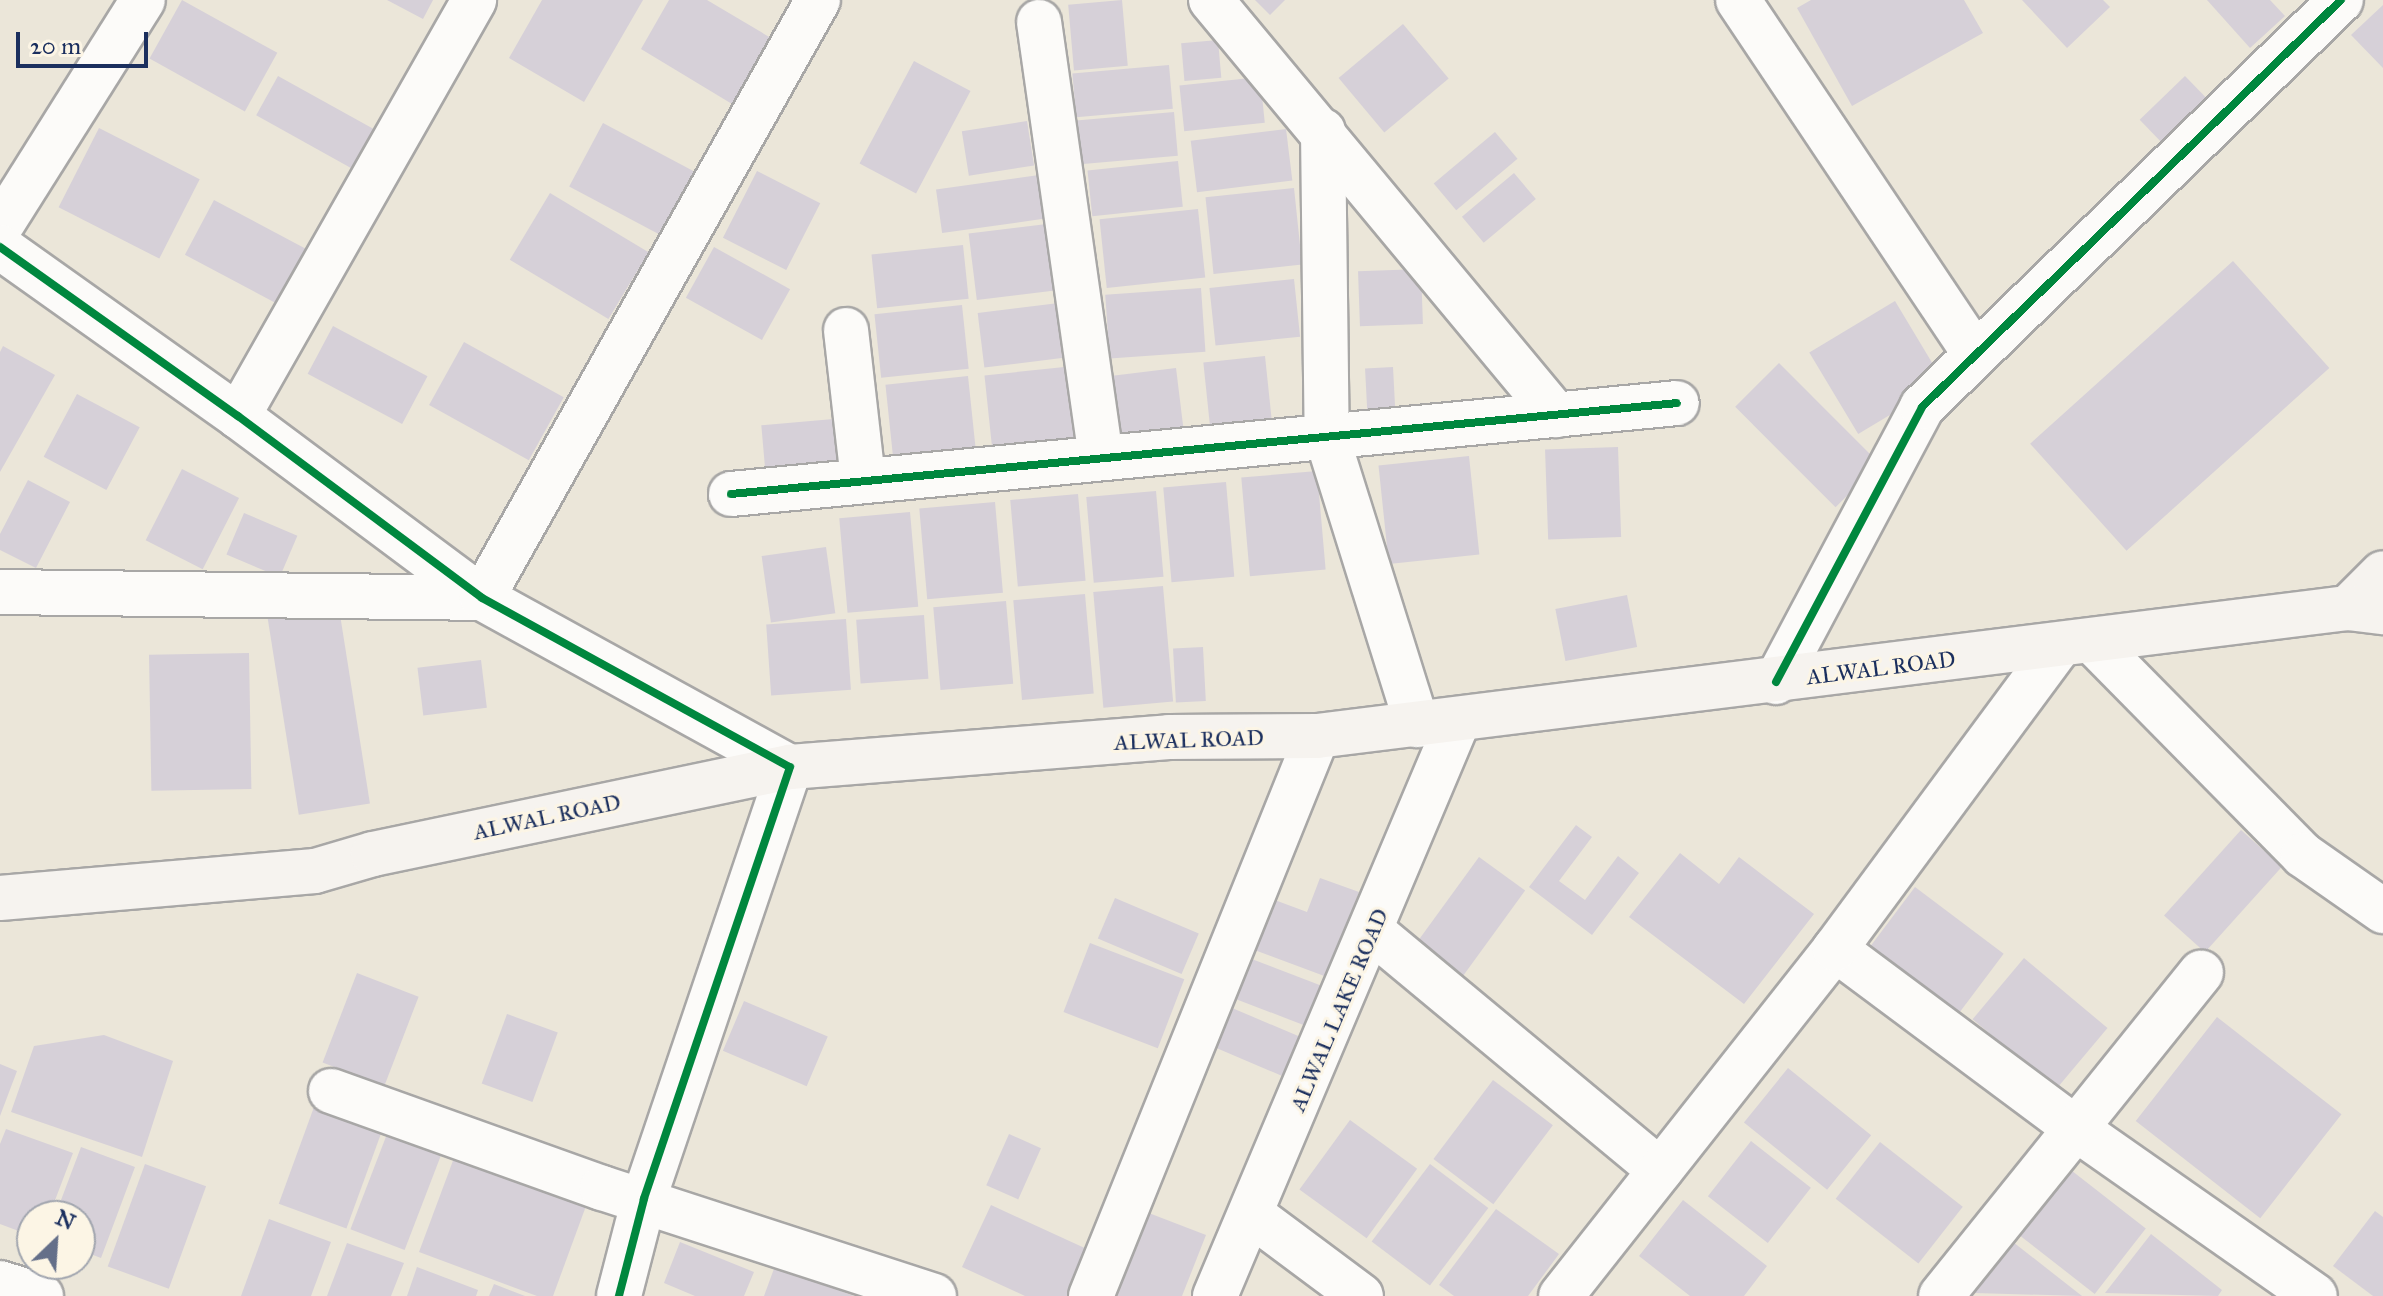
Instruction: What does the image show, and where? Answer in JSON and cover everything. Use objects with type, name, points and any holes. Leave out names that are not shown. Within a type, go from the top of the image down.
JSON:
[{"type":"main road","points":[[2366,610],[2383,573]]},
{"type":"main road","name":"ALWAL ROAD","points":[[0,898],[315,871],[373,854],[790,767],[1169,737],[1317,736],[2366,610]]},
{"type":"street","points":[[0,227],[143,0]]},
{"type":"street","points":[[238,416],[474,0]]},
{"type":"street","points":[[482,598],[818,0]]},
{"type":"street","points":[[1211,0],[1556,415]]},
{"type":"street","points":[[1738,0],[1975,354]]},
{"type":"street","points":[[1776,682],[1922,407],[2341,0]]},
{"type":"street","points":[[1039,22],[1101,456]]},
{"type":"street","points":[[1323,131],[1327,437],[1437,723]]},
{"type":"street","points":[[0,247],[238,416],[482,598],[790,767],[644,1199],[619,1296]]},
{"type":"street","points":[[846,330],[863,480]]},
{"type":"street","points":[[731,494],[1677,403]]},
{"type":"street","points":[[0,592],[482,598]]},
{"type":"street","points":[[1561,1296],[2077,644],[2303,855],[2383,911]]},
{"type":"street","name":"ALWAL LAKE ROAD","points":[[1215,1296],[1373,932],[1437,723]]},
{"type":"street","points":[[1091,1296],[1317,736]]},
{"type":"street","points":[[1373,932],[1660,1170]]},
{"type":"street","points":[[1835,949],[2296,1290]]},
{"type":"street","points":[[1941,1296],[2078,1130],[2201,973]]},
{"type":"street","points":[[331,1091],[934,1296]]},
{"type":"street","points":[[1251,1214],[1361,1296]]},
{"type":"street","points":[[0,1283],[41,1296]]},
{"type":"building","points":[[182,0],[277,53],[245,111],[150,59]]},
{"type":"building","points":[[387,0],[433,0],[423,19]]},
{"type":"building","points":[[542,0],[643,0],[584,102],[509,58]]},
{"type":"building","points":[[669,0],[707,0],[776,41],[737,107],[641,49]]},
{"type":"building","points":[[1122,0],[1128,66],[1074,70],[1068,5]]},
{"type":"building","points":[[1255,0],[1285,0],[1270,15]]},
{"type":"building","points":[[1811,0],[1964,0],[1983,33],[1852,106],[1797,8]]},
{"type":"building","points":[[2022,0],[2103,0],[2110,7],[2067,48]]},
{"type":"building","points":[[2207,0],[2270,0],[2285,16],[2250,48]]},
{"type":"building","points":[[2383,5],[2383,68],[2351,35]]},
{"type":"building","points":[[1403,24],[1449,78],[1384,132],[1339,78]]},
{"type":"building","points":[[1218,40],[1221,78],[1184,81],[1181,43]]},
{"type":"building","points":[[914,61],[971,91],[916,193],[860,163]]},
{"type":"building","points":[[1169,65],[1173,109],[1076,117],[1072,73]]},
{"type":"building","points":[[278,76],[378,131],[356,171],[256,115]]},
{"type":"building","points":[[2185,76],[2218,110],[2172,154],[2140,120]]},
{"type":"building","points":[[1260,77],[1265,123],[1184,131],[1179,85]]},
{"type":"building","points":[[1174,112],[1178,156],[1080,164],[1076,121]]},
{"type":"building","points":[[1027,121],[1034,165],[969,176],[962,131]]},
{"type":"building","points":[[603,123],[697,173],[663,236],[569,187]]},
{"type":"building","points":[[99,128],[200,179],[159,259],[59,207]]},
{"type":"building","points":[[1286,129],[1292,181],[1197,192],[1191,141]]},
{"type":"building","points":[[1495,132],[1517,159],[1456,210],[1434,183]]},
{"type":"building","points":[[1178,161],[1183,207],[1092,216],[1087,171]]},
{"type":"building","points":[[757,171],[820,203],[786,270],[723,238]]},
{"type":"building","points":[[1514,173],[1536,199],[1484,243],[1462,217]]},
{"type":"building","points":[[1039,175],[1045,219],[942,233],[936,189]]},
{"type":"building","points":[[1294,188],[1302,265],[1214,274],[1205,197]]},
{"type":"building","points":[[550,193],[649,252],[608,319],[510,260]]},
{"type":"building","points":[[214,200],[315,254],[286,308],[185,255]]},
{"type":"building","points":[[1198,209],[1205,278],[1107,288],[1100,219]]},
{"type":"building","points":[[1055,223],[1063,290],[977,300],[969,234]]},
{"type":"building","points":[[963,245],[969,299],[877,308],[872,255]]},
{"type":"building","points":[[714,247],[790,289],[762,340],[686,298]]},
{"type":"building","points":[[2233,261],[2329,368],[2126,551],[2030,444]]},
{"type":"building","points":[[1421,269],[1423,324],[1360,326],[1358,271]]},
{"type":"building","points":[[1294,279],[1300,337],[1216,346],[1209,288]]},
{"type":"building","points":[[1201,288],[1205,352],[1110,359],[1105,295]]},
{"type":"building","points":[[1895,301],[1944,382],[1858,434],[1809,353]]},
{"type":"building","points":[[1067,302],[1074,357],[984,368],[978,313]]},
{"type":"building","points":[[962,305],[969,369],[881,378],[874,314]]},
{"type":"building","points":[[333,326],[427,376],[402,424],[308,374]]},
{"type":"building","points":[[464,342],[564,397],[529,460],[429,405]]},
{"type":"building","points":[[3,346],[55,375],[0,472],[0,352]]},
{"type":"building","points":[[1265,356],[1272,420],[1210,426],[1203,362]]},
{"type":"building","points":[[1779,363],[1879,463],[1836,507],[1735,407]]},
{"type":"building","points":[[1074,366],[1081,437],[992,446],[984,375]]},
{"type":"building","points":[[1393,367],[1395,408],[1367,409],[1365,368]]},
{"type":"building","points":[[1176,368],[1183,429],[1114,437],[1107,377]]},
{"type":"building","points":[[968,376],[976,448],[893,456],[885,385]]},
{"type":"building","points":[[77,394],[140,427],[106,490],[44,457]]},
{"type":"building","points":[[845,418],[849,463],[765,470],[761,425]]},
{"type":"building","points":[[1618,447],[1621,537],[1548,539],[1545,450]]},
{"type":"building","points":[[1469,456],[1479,554],[1389,564],[1378,466]]},
{"type":"building","points":[[182,469],[239,498],[203,569],[146,540]]},
{"type":"building","points":[[1317,471],[1326,570],[1250,576],[1241,478]]},
{"type":"building","points":[[28,480],[70,502],[36,568],[0,550],[0,534]]},
{"type":"building","points":[[1226,482],[1234,577],[1172,582],[1163,487]]},
{"type":"building","points":[[1156,491],[1163,577],[1094,583],[1086,497]]},
{"type":"building","points":[[1078,494],[1086,581],[1018,587],[1010,500]]},
{"type":"building","points":[[995,502],[1003,593],[927,599],[919,509]]},
{"type":"building","points":[[910,512],[918,607],[848,613],[839,518]]},
{"type":"building","points":[[244,513],[297,536],[280,577],[226,554]]},
{"type":"building","points":[[826,547],[835,613],[771,622],[762,556]]},
{"type":"building","points":[[1163,586],[1173,702],[1103,708],[1093,592]]},
{"type":"building","points":[[1085,594],[1094,694],[1022,700],[1013,600]]},
{"type":"building","points":[[1627,595],[1637,647],[1565,661],[1555,609]]},
{"type":"building","points":[[1006,601],[1013,684],[941,690],[933,607]]},
{"type":"building","points":[[338,602],[370,803],[299,815],[267,613]]},
{"type":"building","points":[[924,615],[928,679],[861,684],[856,620]]},
{"type":"building","points":[[846,619],[851,690],[771,695],[766,625]]},
{"type":"building","points":[[1203,647],[1206,701],[1176,702],[1173,649]]},
{"type":"building","points":[[249,653],[251,789],[151,791],[149,655]]},
{"type":"building","points":[[481,660],[487,708],[423,715],[417,668]]},
{"type":"building","points":[[1576,825],[1592,837],[1559,881],[1585,900],[1618,856],[1639,873],[1592,935],[1529,887]]},
{"type":"building","points":[[2241,830],[2282,867],[2205,952],[2164,915]]},
{"type":"building","points":[[1680,853],[1719,884],[1739,857],[1814,914],[1744,1004],[1629,917]]},
{"type":"building","points":[[1479,857],[1525,891],[1460,980],[1414,947]]},
{"type":"building","points":[[1320,878],[1359,892],[1327,977],[1241,945],[1259,894],[1307,912]]},
{"type":"building","points":[[1915,887],[2004,954],[1959,1014],[1870,947]]},
{"type":"building","points":[[1115,898],[1199,934],[1182,974],[1098,939]]},
{"type":"building","points":[[1090,943],[1184,979],[1158,1048],[1063,1012]]},
{"type":"building","points":[[1236,953],[1323,986],[1307,1026],[1221,993]]},
{"type":"building","points":[[2024,958],[2107,1028],[2056,1089],[1973,1019]]},
{"type":"building","points":[[357,973],[419,997],[384,1086],[323,1063]]},
{"type":"building","points":[[744,1001],[828,1037],[807,1086],[723,1051]]},
{"type":"building","points":[[1225,1005],[1311,1041],[1294,1081],[1208,1045]]},
{"type":"building","points":[[507,1014],[558,1032],[532,1102],[482,1084]]},
{"type":"building","points":[[2217,1017],[2342,1114],[2260,1218],[2136,1121]]},
{"type":"building","points":[[104,1035],[173,1061],[142,1157],[11,1112],[34,1046]]},
{"type":"building","points":[[0,1064],[17,1071],[0,1116]]},
{"type":"building","points":[[1788,1068],[1871,1135],[1827,1190],[1744,1122]]},
{"type":"building","points":[[1493,1080],[1553,1125],[1493,1204],[1433,1159]]},
{"type":"building","points":[[314,1107],[382,1132],[346,1228],[279,1204]]},
{"type":"building","points":[[1350,1120],[1417,1169],[1367,1238],[1299,1190]]},
{"type":"building","points":[[6,1129],[73,1153],[55,1200],[16,1200],[16,1230],[0,1224],[0,1144]]},
{"type":"building","points":[[387,1134],[441,1155],[405,1250],[350,1229]]},
{"type":"building","points":[[1009,1134],[1041,1148],[1018,1199],[986,1185]]},
{"type":"building","points":[[1751,1141],[1811,1188],[1768,1243],[1708,1196]]},
{"type":"building","points":[[1880,1142],[1963,1207],[1918,1263],[1836,1199]]},
{"type":"building","points":[[81,1147],[135,1167],[101,1258],[96,1256],[96,1200],[61,1200]]},
{"type":"building","points":[[454,1158],[586,1206],[553,1296],[537,1296],[419,1252]]},
{"type":"building","points":[[145,1164],[206,1186],[169,1289],[108,1266]]},
{"type":"building","points":[[1430,1164],[1488,1208],[1430,1285],[1372,1241]]},
{"type":"building","points":[[2067,1167],[2146,1229],[2095,1294],[2016,1232]]},
{"type":"building","points":[[1683,1200],[1767,1266],[1744,1296],[1690,1296],[1639,1256]]},
{"type":"building","points":[[991,1205],[1089,1250],[1068,1296],[1025,1296],[962,1267]]},
{"type":"building","points":[[1496,1209],[1559,1254],[1528,1296],[1454,1296],[1439,1285]]},
{"type":"building","points":[[1141,1210],[1206,1235],[1182,1296],[1108,1296]]},
{"type":"building","points":[[2375,1211],[2383,1217],[2383,1296],[2373,1296],[2333,1266]]},
{"type":"building","points":[[269,1219],[331,1242],[311,1296],[241,1296]]},
{"type":"building","points":[[2151,1234],[2222,1290],[2218,1296],[2105,1293]]},
{"type":"building","points":[[680,1242],[754,1272],[744,1296],[695,1296],[664,1283]]},
{"type":"building","points":[[2013,1242],[2082,1296],[1974,1293]]},
{"type":"building","points":[[347,1243],[404,1263],[391,1296],[327,1296]]},
{"type":"building","points":[[775,1266],[854,1296],[764,1296]]},
{"type":"building","points":[[417,1267],[478,1290],[476,1296],[407,1296]]},
{"type":"building","points":[[494,1284],[525,1296],[489,1296]]},
{"type":"cycle path","points":[[1776,682],[1922,407],[2341,0]]},
{"type":"cycle path","points":[[0,247],[238,416],[482,598],[790,767],[644,1199],[619,1296]]},
{"type":"cycle path","points":[[731,494],[1677,403]]}]
